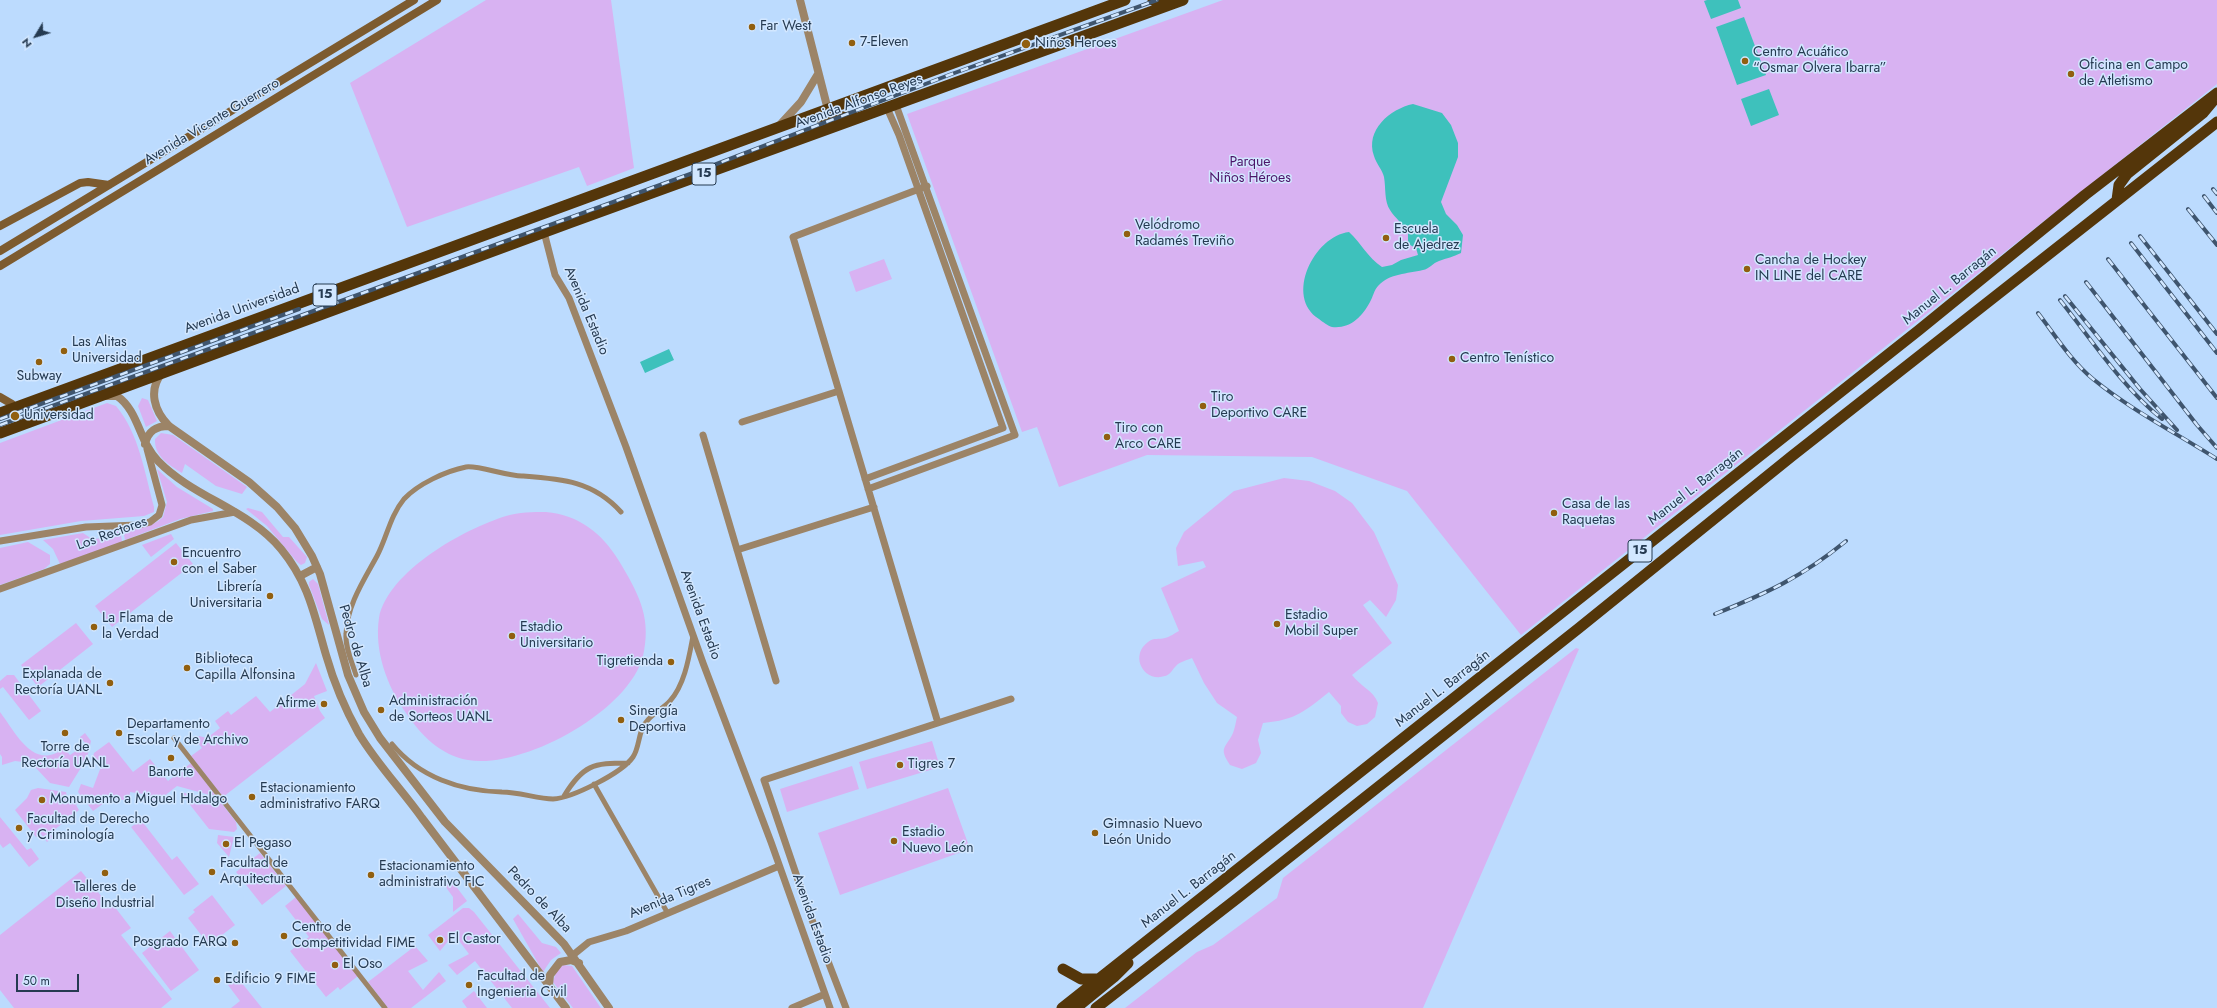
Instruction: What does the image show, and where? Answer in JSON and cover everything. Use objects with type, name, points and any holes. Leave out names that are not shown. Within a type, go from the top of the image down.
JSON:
[{"type":"highway","name":"Avenida Alfonso Reyes","points":[[563,208],[1125,0]]},
{"type":"highway","points":[[1153,0],[1178,2]]},
{"type":"highway","name":"Avenida Alfonso Reyes","points":[[544,232],[1178,2]]},
{"type":"highway","points":[[2117,200],[2119,185],[2127,174],[2203,113],[2217,94]]},
{"type":"highway","name":"Manuel L. Barragán","points":[[1062,1008],[1919,330],[2085,195],[2217,94]]},
{"type":"highway","points":[[809,117],[863,117]]},
{"type":"highway","name":"15","points":[[1096,1008],[1239,898],[1580,628],[1792,456],[2217,122]]},
{"type":"highway","name":"Avenida Universidad","points":[[0,413],[563,208]]},
{"type":"highway","name":"15","points":[[0,433],[544,232]]},
{"type":"highway","points":[[421,277],[476,240]]},
{"type":"highway","points":[[1076,1008],[1114,977],[1138,949]]},
{"type":"highway","points":[[1062,969],[1081,979],[1098,979]]},
{"type":"main road","name":"Avenida Vicente Guerrero","points":[[0,251],[414,0]]},
{"type":"main road","name":"Avenida Vicente Guerrero","points":[[0,266],[437,0]]},
{"type":"main road","points":[[0,226],[80,183],[88,182],[109,185]]},
{"type":"main road","points":[[0,396],[12,404]]},
{"type":"street","points":[[800,0],[828,110]]},
{"type":"street","points":[[775,129],[801,102],[818,74]]},
{"type":"street","points":[[868,489],[1015,435],[927,186],[891,107]]},
{"type":"street","points":[[865,479],[1003,428],[918,189],[891,107]]},
{"type":"street","points":[[927,186],[793,236],[938,723]]},
{"type":"street","name":"Avenida Estadio","points":[[544,232],[555,275],[569,298],[626,447],[693,636],[779,866],[830,1008]]},
{"type":"street","points":[[940,248],[948,245]]},
{"type":"street","name":"Pedro de Alba","points":[[163,373],[157,380],[154,396],[158,411],[169,426],[250,482],[277,507],[300,536],[317,568],[348,675],[364,712],[380,738],[445,822],[573,955],[609,1008]]},
{"type":"street","points":[[742,422],[839,391]]},
{"type":"street","name":"Pedro de Alba","points":[[92,400],[111,395],[122,399],[132,413],[146,444],[158,461],[181,482],[235,512],[258,527],[275,542],[300,576],[309,594],[338,690],[360,735],[461,872],[566,1008]]},
{"type":"street","points":[[0,541],[86,527],[138,525],[155,518],[160,512],[162,505],[146,444],[152,430],[159,426],[169,426]]},
{"type":"street","points":[[703,435],[776,681]]},
{"type":"street","points":[[356,675],[346,637],[351,607],[372,562],[377,555],[391,518],[404,500],[420,488],[451,471],[469,466],[502,474],[561,479],[579,484],[606,497],[622,512]]},
{"type":"street","points":[[737,550],[874,507]]},
{"type":"street","name":"Los Rectores","points":[[0,589],[190,520],[235,512]]},
{"type":"street","points":[[300,576],[317,568]]},
{"type":"street","points":[[392,744],[412,765],[430,775],[458,786],[478,791],[526,794],[551,799],[564,796],[594,784],[628,763],[636,750],[645,723],[670,701],[675,694],[686,666],[693,636]]},
{"type":"street","points":[[846,1008],[809,912],[764,780],[1011,699]]},
{"type":"street","points":[[174,738],[385,1008]]},
{"type":"street","points":[[564,796],[574,780],[588,768],[604,763],[628,763]]},
{"type":"street","points":[[594,784],[668,912]]},
{"type":"street","name":"Avenida Tigres","points":[[573,955],[589,942],[626,931],[779,866]]},
{"type":"street","points":[[549,985],[550,975],[560,962],[571,960],[579,963]]},
{"type":"street","points":[[792,1008],[825,994]]},
{"type":"green space","points":[[486,0],[611,0],[634,168],[587,186],[579,167],[407,227],[350,83]]},
{"type":"green space","name":"Parque Niños Héroes","points":[[1223,0],[2217,0],[2217,84],[1521,635],[1407,491],[1312,457],[1147,455],[1059,487],[1037,427],[1022,432],[907,114]]},
{"type":"green space","points":[[884,259],[892,279],[856,292],[849,272]]},
{"type":"green space","points":[[142,398],[148,400],[157,421],[146,427],[138,406]]},
{"type":"green space","points":[[107,403],[116,406],[124,417],[136,441],[154,507],[154,512],[144,516],[81,521],[0,535],[0,443]]},
{"type":"green space","points":[[161,433],[173,435],[247,487],[242,494],[216,486],[185,464],[182,473],[177,470],[163,459],[157,450],[155,439]]},
{"type":"green space","points":[[157,469],[177,487],[213,509],[213,511],[180,519],[125,540],[124,535],[127,532],[152,524],[163,517],[167,502]]},
{"type":"green space","name":"Estadio Mobil Super","points":[[1284,478],[1309,481],[1335,491],[1352,503],[1374,532],[1398,585],[1396,600],[1386,617],[1370,600],[1363,605],[1392,643],[1352,675],[1373,695],[1378,703],[1375,717],[1367,724],[1357,726],[1348,722],[1341,713],[1341,706],[1329,692],[1299,714],[1284,720],[1263,723],[1258,740],[1261,753],[1256,763],[1242,769],[1230,765],[1224,755],[1224,748],[1233,733],[1237,717],[1217,703],[1204,683],[1192,658],[1181,662],[1167,675],[1157,677],[1151,676],[1145,672],[1139,661],[1140,654],[1142,648],[1150,640],[1163,639],[1179,631],[1161,588],[1206,567],[1203,561],[1178,566],[1176,548],[1184,532],[1234,491]]},
{"type":"green space","points":[[248,508],[262,512],[283,537],[289,537],[307,557],[305,563],[301,565],[297,562],[267,526],[246,509]]},
{"type":"green space","name":"Estadio Universitario","points":[[531,512],[546,512],[569,517],[579,521],[597,534],[619,561],[637,593],[644,615],[646,638],[644,651],[636,673],[620,694],[599,714],[573,731],[545,745],[517,755],[491,761],[468,760],[449,754],[432,743],[418,729],[399,703],[388,680],[380,655],[378,643],[379,618],[385,601],[397,584],[412,568],[430,554],[450,542],[489,522],[506,516]]},
{"type":"green space","points":[[123,529],[121,534],[122,542],[60,564],[53,549],[43,540],[83,533],[92,539],[105,538],[115,530]]},
{"type":"green space","points":[[171,534],[174,539],[151,557],[142,545]]},
{"type":"green space","points":[[28,542],[50,555],[50,564],[44,569],[0,585],[0,548]]},
{"type":"green space","points":[[176,543],[193,564],[112,627],[95,606]]},
{"type":"green space","points":[[313,579],[318,584],[329,625],[322,619],[309,585],[309,582]]},
{"type":"green space","points":[[76,623],[93,644],[38,687],[21,665]]},
{"type":"green space","points":[[1576,648],[1579,649],[1423,1008],[1125,1008],[1197,952],[1213,945],[1277,898],[1283,878]]},
{"type":"green space","points":[[316,663],[327,691],[314,696],[320,711],[325,718],[223,797],[191,756],[202,748],[195,739],[199,736],[207,738],[220,728],[215,721],[228,711],[231,715],[256,696],[270,712],[305,684]]},
{"type":"green space","points":[[7,675],[14,675],[41,711],[29,720],[3,687],[0,689],[0,681]]},
{"type":"green space","points":[[0,712],[19,739],[35,753],[44,755],[53,754],[64,748],[70,755],[86,744],[80,737],[85,733],[91,741],[87,758],[69,787],[50,783],[36,768],[23,762],[15,761],[2,765],[2,757],[0,754]]},
{"type":"green space","name":"Tigres 7","points":[[932,741],[940,767],[867,789],[859,762]]},
{"type":"green space","points":[[109,742],[133,772],[150,759],[168,781],[191,763],[217,797],[177,786],[154,804],[142,802],[143,794],[130,792],[129,801],[111,798],[93,811],[78,792],[81,784],[93,788],[102,764],[92,760],[94,753]]},
{"type":"green space","points":[[852,766],[859,789],[787,812],[780,789]]},
{"type":"green space","points":[[38,788],[66,792],[67,797],[77,798],[79,802],[76,805],[79,810],[53,831],[55,835],[47,842],[41,834],[36,837],[15,810],[27,798],[31,790]]},
{"type":"green space","name":"Estadio Nuevo León","points":[[948,788],[970,849],[840,895],[818,833]]},
{"type":"green space","points":[[180,792],[219,800],[236,822],[237,829],[234,832],[209,829]]},
{"type":"green space","points":[[0,817],[27,850],[31,848],[39,859],[29,867],[10,843],[3,848],[0,844]]},
{"type":"green space","points":[[141,820],[172,860],[177,856],[199,884],[184,895],[131,827]]},
{"type":"green space","points":[[218,835],[234,837],[229,857],[217,843]]},
{"type":"green space","points":[[260,853],[286,886],[262,905],[236,872]]},
{"type":"green space","points":[[81,871],[106,902],[111,902],[131,928],[121,935],[172,999],[161,1008],[14,1008],[0,990],[0,935]]},
{"type":"green space","points":[[452,881],[467,901],[453,912],[453,897],[445,886]]},
{"type":"green space","points":[[212,895],[235,925],[209,945],[188,918],[195,912],[193,910]]},
{"type":"green space","points":[[296,897],[358,976],[340,990],[338,987],[326,997],[290,951],[309,937],[285,906]]},
{"type":"green space","points":[[463,908],[469,908],[474,912],[550,1008],[512,1008],[475,961],[457,975],[448,965],[469,954],[454,934],[440,951],[428,935]]},
{"type":"green space","points":[[518,914],[542,943],[556,947],[561,953],[551,960],[543,972],[513,919]]},
{"type":"green space","points":[[170,931],[199,970],[171,991],[142,953]]},
{"type":"green space","points":[[415,946],[428,961],[408,971],[423,990],[439,972],[446,981],[411,1008],[388,1008],[368,982]]},
{"type":"green space","points":[[563,965],[572,966],[601,1008],[573,1008],[553,982],[557,969]]},
{"type":"green space","points":[[237,977],[262,1008],[231,1008],[240,1001],[228,985]]},
{"type":"green space","points":[[474,991],[487,1008],[467,1008],[462,1001]]},
{"type":"shaded area","points":[[1738,0],[1741,8],[1711,19],[1704,1]]},
{"type":"shaded area","points":[[1744,17],[1766,75],[1737,85],[1716,27]]},
{"type":"shaded area","points":[[1769,89],[1779,115],[1751,126],[1741,99]]},
{"type":"shaded area","points":[[1413,104],[1442,113],[1451,125],[1458,143],[1458,157],[1441,202],[1446,214],[1457,225],[1463,235],[1461,253],[1437,262],[1425,269],[1393,276],[1377,288],[1363,313],[1355,321],[1344,326],[1332,327],[1319,319],[1309,309],[1304,297],[1304,283],[1308,269],[1315,255],[1325,244],[1336,236],[1349,232],[1382,267],[1392,265],[1401,260],[1418,255],[1416,248],[1408,244],[1408,231],[1394,216],[1388,206],[1384,177],[1375,159],[1372,147],[1376,129],[1382,122],[1396,111]]},
{"type":"shaded area","points":[[669,349],[674,360],[645,373],[640,362]]},
{"type":"railway","points":[[0,425],[693,173],[949,75],[1157,0]]},
{"type":"railway","points":[[2213,189],[2217,194]]},
{"type":"railway","points":[[2204,196],[2217,213]]},
{"type":"railway","points":[[2188,209],[2217,245]]},
{"type":"railway","points":[[2140,236],[2217,334]]},
{"type":"railway","points":[[2131,243],[2217,353]]},
{"type":"railway","points":[[2108,259],[2217,398]]},
{"type":"railway","points":[[2086,282],[2197,425],[2217,448]]},
{"type":"railway","points":[[2065,296],[2140,389],[2177,430]]},
{"type":"railway","points":[[2060,300],[2121,378],[2134,393],[2162,419]]},
{"type":"railway","points":[[0,419],[299,309]]},
{"type":"railway","points":[[2038,313],[2070,356],[2093,379],[2138,411],[2217,459]]},
{"type":"railway","points":[[1715,614],[1784,583],[1814,565],[1846,541]]},
{"type":"place","name":"Far West","points":[[752,27]]},
{"type":"place","name":"7-Eleven","points":[[852,43]]},
{"type":"place","name":"Niños Heroes","points":[[1026,44]]},
{"type":"place","name":"Centro Acuático “Osmar Olvera Ibarra”","points":[[1745,61]]},
{"type":"place","name":"Oficina en Campo de Atletismo","points":[[2071,74]]},
{"type":"place","name":"Velódromo Radamés Treviño","points":[[1127,234]]},
{"type":"place","name":"Escuela de Ajedrez","points":[[1386,238]]},
{"type":"place","name":"Cancha de Hockey IN LINE del CARE","points":[[1747,269]]},
{"type":"place","name":"Las Alitas Universidad","points":[[64,351]]},
{"type":"place","name":"Centro Tenístico","points":[[1452,359]]},
{"type":"place","name":"Subway","points":[[39,362]]},
{"type":"place","name":"Tiro Deportivo CARE","points":[[1203,406]]},
{"type":"place","name":"Universidad","points":[[15,416]]},
{"type":"place","name":"Tiro con Arco CARE","points":[[1107,437]]},
{"type":"place","name":"Casa de las Raquetas","points":[[1554,513]]},
{"type":"place","name":"Encuentro con el Saber","points":[[174,562]]},
{"type":"place","name":"Librería Universitaria","points":[[270,596]]},
{"type":"place","name":"Estadio Mobil Super","points":[[1277,624]]},
{"type":"place","name":"La Flama de la Verdad","points":[[94,627]]},
{"type":"place","name":"Estadio Universitario","points":[[512,636]]},
{"type":"place","name":"Tigretienda","points":[[671,662]]},
{"type":"place","name":"Biblioteca Capilla Alfonsina","points":[[187,668]]},
{"type":"place","name":"Explanada de Rectoría UANL","points":[[110,683]]},
{"type":"place","name":"Afirme","points":[[324,704]]},
{"type":"place","name":"Administración de Sorteos UANL","points":[[381,710]]},
{"type":"place","name":"Sinergía Deportiva","points":[[621,720]]},
{"type":"place","name":"Torre de Rectoría UANL","points":[[65,733]]},
{"type":"place","name":"Departamento Escolar y de Archivo","points":[[119,733]]},
{"type":"place","name":"Banorte","points":[[171,758]]},
{"type":"place","name":"Tigres 7","points":[[900,765]]},
{"type":"place","name":"Estacionamiento administrativo FARQ","points":[[252,797]]},
{"type":"place","name":"Monumento a Miguel HIdalgo","points":[[42,800]]},
{"type":"place","name":"Facultad de Derecho y Criminología","points":[[19,828]]},
{"type":"place","name":"Gimnasio Nuevo León Unido","points":[[1095,833]]},
{"type":"place","name":"Estadio Nuevo León","points":[[894,841]]},
{"type":"place","name":"El Pegaso","points":[[226,844]]},
{"type":"place","name":"Facultad de Arquitectura","points":[[212,872]]},
{"type":"place","name":"Talleres de Diseño Industrial","points":[[105,873]]},
{"type":"place","name":"Estacionamiento administrativo FIC","points":[[371,875]]},
{"type":"place","name":"Centro de Competitividad FIME","points":[[284,936]]},
{"type":"place","name":"El Castor","points":[[440,940]]},
{"type":"place","name":"Posgrado FARQ","points":[[235,943]]},
{"type":"place","name":"El Oso","points":[[335,965]]},
{"type":"place","name":"Edificio 9 FIME","points":[[217,980]]},
{"type":"place","name":"Facultad de Ingenieria Civil","points":[[469,985]]}]
